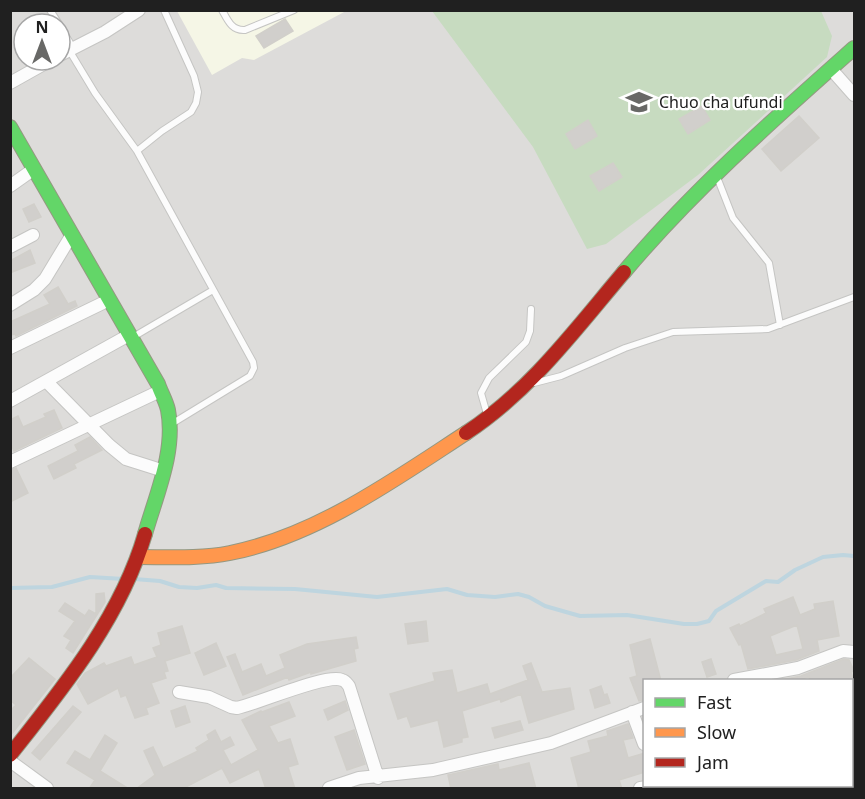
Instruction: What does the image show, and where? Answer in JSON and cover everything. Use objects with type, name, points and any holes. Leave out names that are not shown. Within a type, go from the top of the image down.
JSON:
[{"type":"street","points":[[72,48],[105,32],[139,10]]},
{"type":"street","points":[[138,557],[219,555],[291,534],[402,474],[488,418],[527,384],[637,257],[715,174],[855,48]]},
{"type":"street","points":[[831,69],[855,95]]},
{"type":"street","points":[[10,83],[30,72]]},
{"type":"street","points":[[10,755],[89,649],[132,572],[170,445],[167,408],[160,391],[12,132]]},
{"type":"street","points":[[10,186],[34,169]]},
{"type":"street","points":[[10,247],[33,235]]},
{"type":"street","points":[[10,305],[34,290],[45,279],[71,236]]},
{"type":"street","points":[[10,348],[109,300]]},
{"type":"street","points":[[10,401],[130,336]]},
{"type":"street","points":[[47,382],[109,445],[126,459],[164,471]]},
{"type":"street","points":[[10,462],[160,391]]},
{"type":"street","points":[[744,679],[798,668],[843,651],[855,652]]},
{"type":"street","points":[[178,692],[209,697],[237,708],[303,687],[334,679],[342,680],[349,686],[378,778]]},
{"type":"street","points":[[329,789],[359,778],[378,778],[433,770],[551,743],[638,710],[643,734]]},
{"type":"street","points":[[10,760],[47,789]]},
{"type":"lane","points":[[137,151],[191,112],[196,103],[198,92],[194,76],[164,10]]},
{"type":"lane","points":[[222,10],[234,28],[245,30],[294,10]]},
{"type":"lane","points":[[72,58],[137,151],[251,358],[254,368],[250,376],[170,425]]},
{"type":"lane","points":[[715,174],[733,218],[768,263],[780,325]]},
{"type":"lane","points":[[130,336],[213,290]]},
{"type":"lane","points":[[527,384],[561,376],[626,348],[673,332],[753,331],[780,325],[855,297]]},
{"type":"lane","points":[[488,418],[481,393],[489,378],[526,342],[530,331],[531,309]]},
{"type":"shaded area","points":[[11,11],[854,11],[854,788],[11,788]]},
{"type":"shaded area","points":[[177,11],[346,11],[254,60],[242,58],[212,75]]},
{"type":"green space","name":"Chuo cha ufundi","points":[[432,11],[821,11],[832,36],[827,57],[698,175],[606,244],[587,249],[533,147]]},
{"type":"building","points":[[285,19],[293,31],[264,48],[256,36]]},
{"type":"building","points":[[702,106],[710,120],[688,134],[679,119]]},
{"type":"building","points":[[799,116],[819,138],[781,171],[762,149]]},
{"type":"building","points":[[588,120],[597,136],[575,149],[566,134]]},
{"type":"building","points":[[613,163],[622,177],[599,191],[590,176]]},
{"type":"building","points":[[34,204],[41,217],[29,222],[23,209]]},
{"type":"building","points":[[30,250],[35,263],[10,273],[10,261]]},
{"type":"building","points":[[58,287],[68,304],[75,301],[77,306],[16,336],[15,334],[10,335],[10,322],[50,304],[44,295]]},
{"type":"building","points":[[54,410],[62,428],[14,451],[10,442],[10,420],[18,416],[23,427],[46,417],[44,414]]},
{"type":"building","points":[[90,437],[102,450],[74,464],[76,468],[54,479],[48,466],[78,451],[75,445]]},
{"type":"building","points":[[16,468],[28,493],[10,502],[10,470]]},
{"type":"building","points":[[104,593],[105,602],[73,653],[66,648],[71,640],[64,636],[75,621],[59,611],[65,603],[85,616],[89,610],[96,614],[96,594]]},
{"type":"building","points":[[793,597],[800,615],[815,609],[814,604],[833,601],[839,636],[817,640],[819,651],[796,660],[748,669],[741,644],[739,645],[730,628],[739,624],[740,626],[766,613],[764,609]],"holes":[[[797,625],[803,649],[776,655],[770,636]]]},
{"type":"building","points":[[426,621],[428,641],[408,644],[405,624]]},
{"type":"building","points":[[182,626],[190,653],[165,661],[168,671],[164,672],[166,678],[151,683],[159,703],[146,708],[148,714],[135,718],[126,695],[121,697],[118,688],[88,704],[77,684],[85,673],[104,663],[106,666],[131,657],[134,665],[157,657],[153,648],[161,645],[158,633]]},
{"type":"building","points":[[356,637],[358,648],[354,649],[356,661],[289,680],[288,677],[243,695],[227,657],[235,654],[242,672],[261,664],[266,676],[285,668],[280,655],[307,644]]},
{"type":"building","points":[[650,639],[660,679],[643,679],[643,700],[639,701],[630,678],[637,676],[630,645]]},
{"type":"building","points":[[216,643],[226,666],[204,675],[195,653]]},
{"type":"building","points":[[29,658],[55,679],[10,736],[10,711],[16,705],[10,700],[10,678]]},
{"type":"building","points":[[711,659],[716,674],[707,677],[702,662]]},
{"type":"building","points":[[844,659],[849,660],[854,671],[851,672],[854,681],[853,679],[810,679],[809,676],[803,679],[786,679],[801,676]]},
{"type":"building","points":[[531,663],[542,692],[570,688],[574,709],[529,723],[521,694],[501,702],[500,699],[462,711],[468,737],[462,738],[462,742],[444,747],[438,720],[411,727],[407,716],[398,719],[390,694],[435,681],[433,673],[452,670],[457,693],[487,684],[490,694],[528,680],[523,666]]},
{"type":"building","points":[[601,686],[610,703],[595,708],[590,690]]},
{"type":"building","points":[[345,701],[348,710],[328,720],[324,710]]},
{"type":"building","points":[[289,702],[295,716],[269,726],[278,743],[290,739],[298,764],[288,767],[295,789],[266,789],[259,769],[230,783],[222,768],[182,789],[136,789],[155,775],[144,751],[153,747],[163,768],[198,751],[196,748],[209,740],[207,735],[215,730],[221,742],[230,737],[234,745],[223,750],[231,765],[258,750],[242,720]]},
{"type":"building","points":[[73,706],[81,712],[40,760],[32,753]]},
{"type":"building","points":[[185,706],[190,722],[176,727],[171,711]]},
{"type":"building","points":[[520,721],[523,730],[495,738],[492,728]]},
{"type":"building","points":[[628,724],[633,738],[623,740],[628,758],[643,754],[643,773],[619,780],[622,789],[579,789],[571,758],[591,752],[588,741],[608,736],[607,731]]},
{"type":"building","points":[[354,730],[365,764],[347,770],[335,737]]},
{"type":"building","points":[[105,735],[117,743],[100,771],[129,789],[89,789],[95,780],[67,763],[75,751],[90,760]]},
{"type":"building","points":[[529,763],[536,789],[451,789],[448,775],[498,764],[499,770]]},
{"type":"waterway","points":[[134,579],[160,581],[179,587],[197,588],[216,585],[226,588],[295,589],[377,597],[447,589],[467,595],[495,597],[518,594],[545,606],[580,616],[627,615],[697,624],[709,621],[716,611],[766,581],[778,582],[795,570],[823,557],[854,556]]},
{"type":"waterway","points":[[10,588],[52,587],[90,577],[124,579]]},
{"type":"traffic: fast","points":[[624,272],[706,184],[764,128],[854,48]]},
{"type":"traffic: fast","points":[[10,127],[158,384],[167,407],[170,425],[167,457],[145,534]]},
{"type":"traffic: slow","points":[[138,557],[219,555],[262,545],[293,534],[353,504],[466,433]]},
{"type":"traffic: jam","points":[[466,433],[511,398],[531,379],[624,272]]},
{"type":"traffic: jam","points":[[10,755],[70,678],[106,623],[134,565],[145,534]]},
{"type":"place","name":"Chuo cha ufundi","points":[[639,102]]}]
